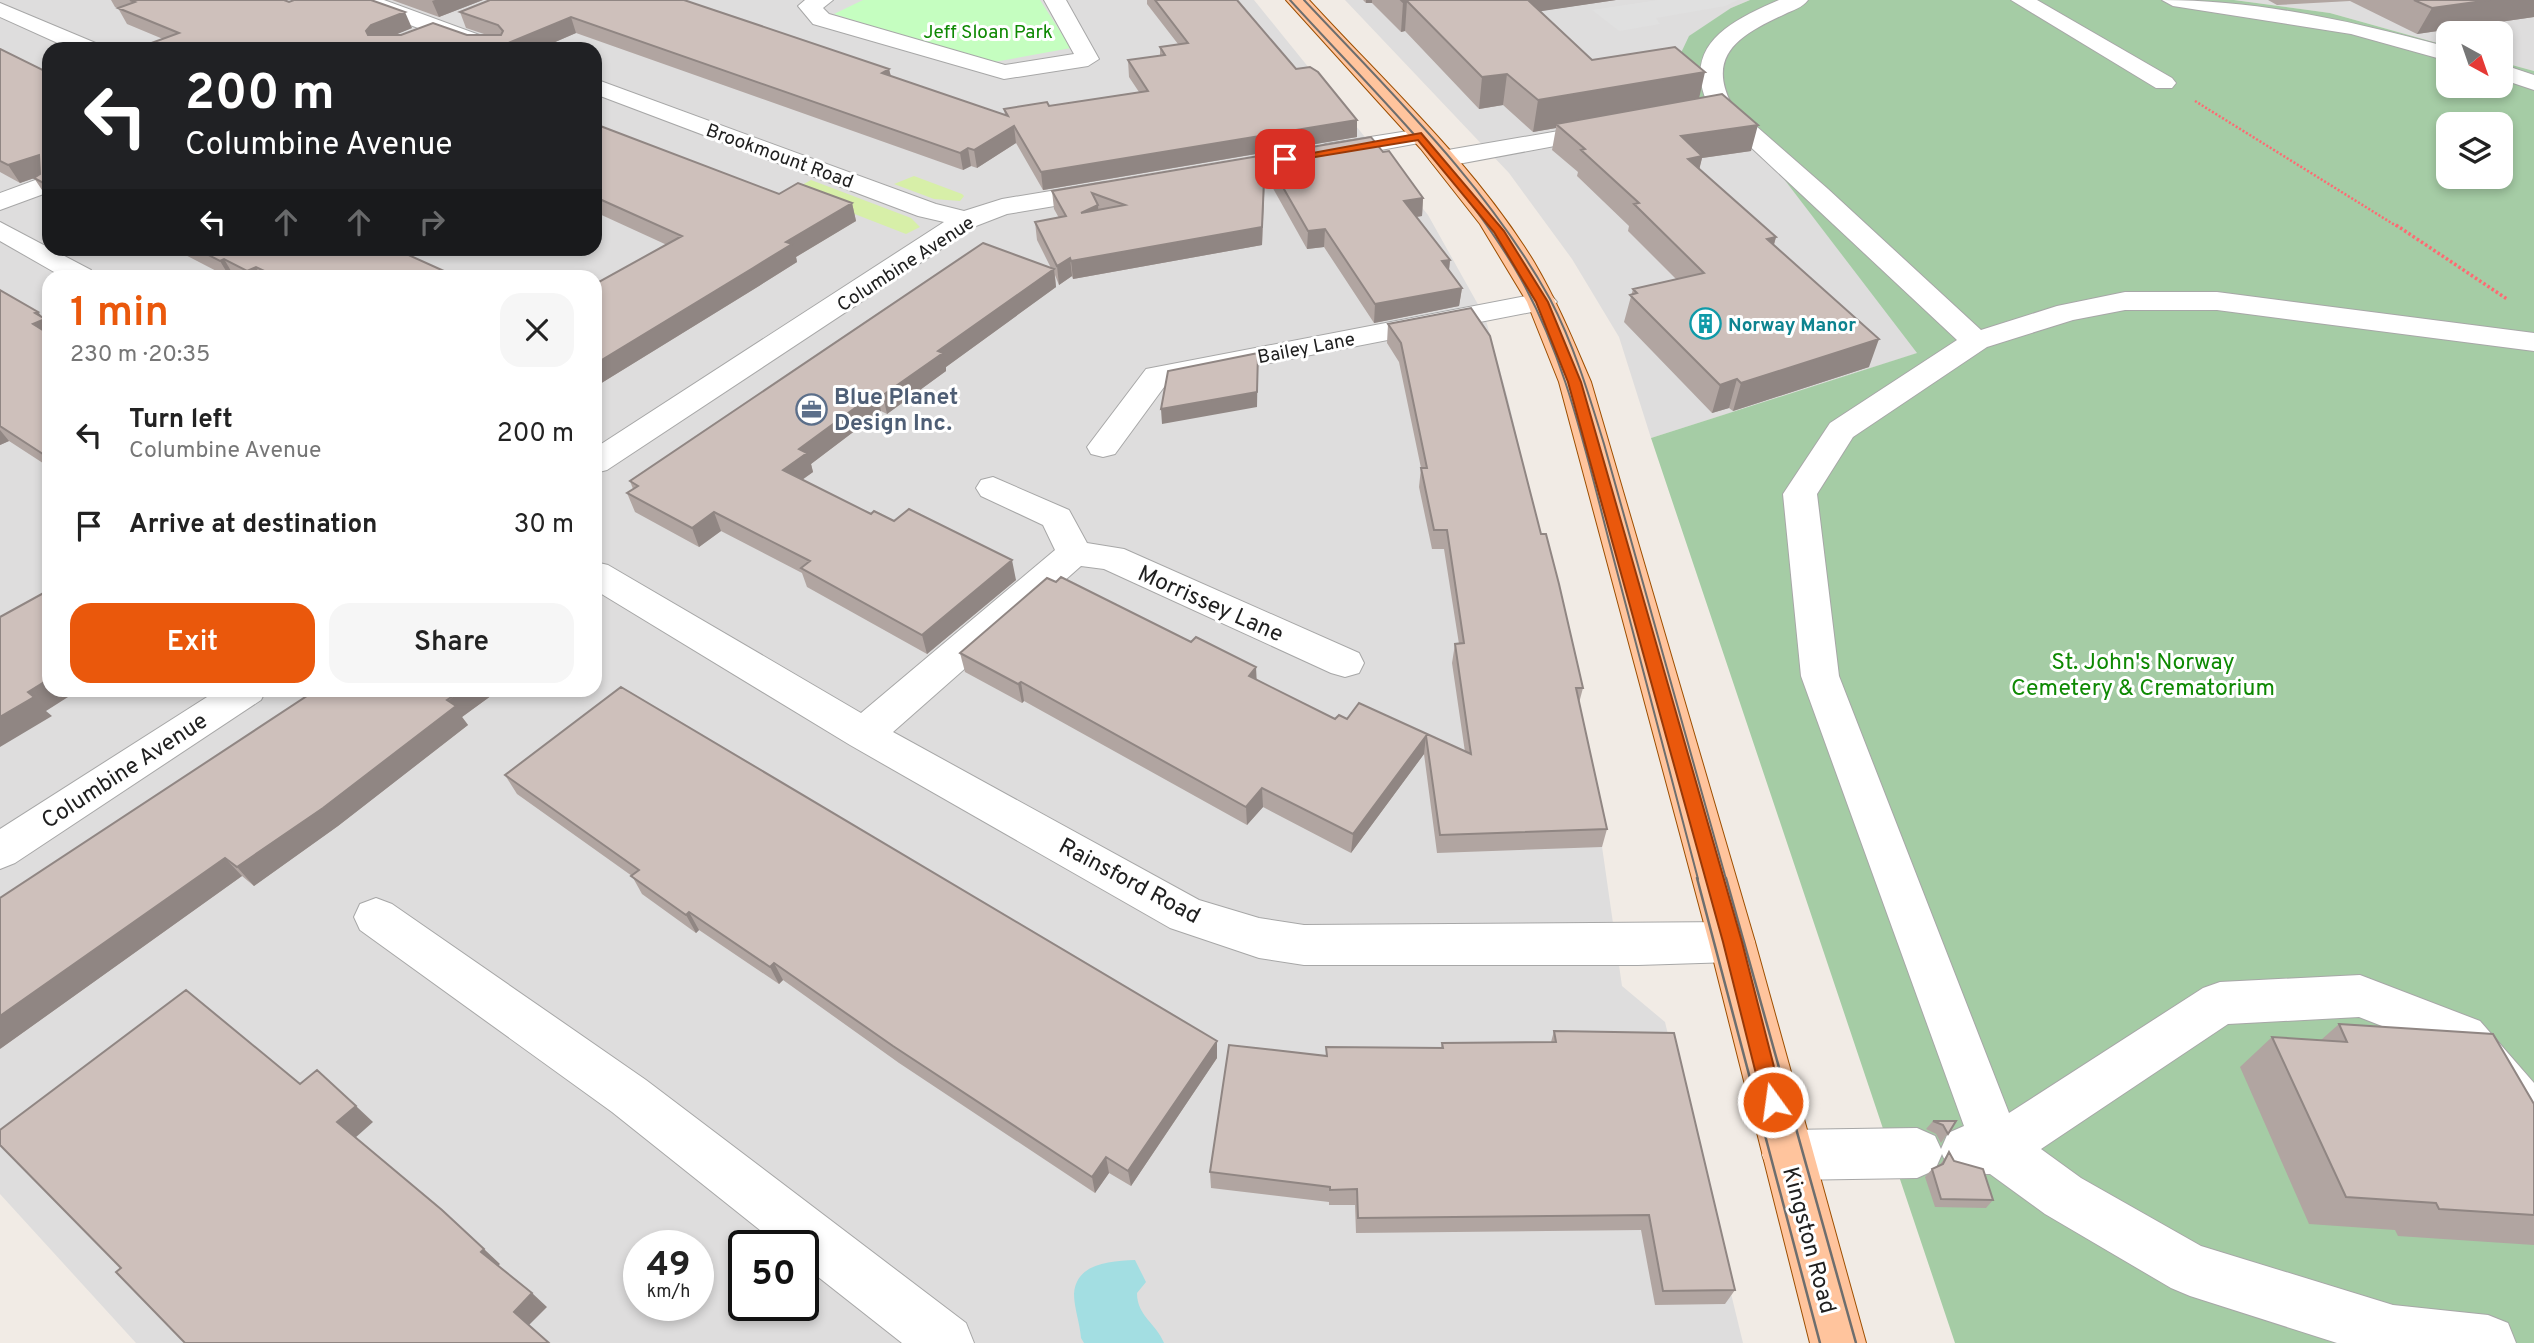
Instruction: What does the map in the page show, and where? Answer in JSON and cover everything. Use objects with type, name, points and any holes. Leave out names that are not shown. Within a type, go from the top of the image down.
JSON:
[{"type":"main road","name":"Kingston Road","points":[[1297,0],[1432,148],[1498,231],[1542,302],[1575,382],[1732,942],[1838,1343]]},
{"type":"street","points":[[364,0],[477,42]]},
{"type":"street","points":[[822,0],[809,6],[821,19],[1004,72],[1088,59],[1055,0]]},
{"type":"street","points":[[1706,116],[1712,95],[1709,72],[1717,47],[1755,19],[1797,0]]},
{"type":"street","points":[[2022,0],[2164,83]]},
{"type":"street","points":[[2173,0],[2353,28],[2436,51]]},
{"type":"street","points":[[0,9],[74,42]]},
{"type":"street","points":[[410,40],[473,14]]},
{"type":"street","points":[[2513,75],[2534,83]]},
{"type":"street","name":"Brookmount Road","points":[[602,89],[928,210],[966,220]]},
{"type":"street","points":[[1706,116],[1774,186]]},
{"type":"street","points":[[1706,116],[1821,195],[1901,274],[1976,341]]},
{"type":"street","points":[[1296,157],[1432,148],[1627,126]]},
{"type":"street","name":"Columbine Avenue","points":[[602,458],[947,235],[966,220],[1002,207],[1135,185]]},
{"type":"street","points":[[0,202],[42,186]]},
{"type":"street","points":[[0,230],[42,254]]},
{"type":"street","points":[[46,256],[70,270]]},
{"type":"street","points":[[2488,1343],[2399,1338],[2190,1269],[1982,1149],[1820,676],[1800,494],[1841,430],[1976,341],[2067,312],[2125,301],[2217,302],[2534,342]]},
{"type":"street","name":"Bailey Lane","points":[[1103,447],[1157,376],[1542,302]]},
{"type":"street","points":[[864,734],[1074,553],[1057,518],[993,488]]},
{"type":"street","name":"Morrissey Lane","points":[[1074,553],[1111,558],[1345,663]]},
{"type":"street","name":"Rainsford Road","points":[[602,578],[864,734],[1186,915],[1259,937],[1304,945],[1619,946],[1732,942]]},
{"type":"street","name":"Columbine Avenue","points":[[0,851],[236,697]]},
{"type":"street","points":[[376,917],[629,1096],[946,1343]]},
{"type":"street","points":[[1982,1149],[2220,1003],[2360,996],[2463,1036],[2534,1120]]},
{"type":"street","points":[[1787,1155],[1917,1153]]},
{"type":"path","points":[[2164,83],[2364,204],[2511,302]]},
{"type":"shaded area","points":[[0,0],[1254,0],[1428,215],[1485,317],[1508,399],[1585,728],[1622,986],[1665,1022],[1743,1343],[136,1343],[0,1194]]},
{"type":"shaded area","points":[[1345,0],[1750,0],[1731,8],[1761,149],[1918,353],[1651,438],[1619,337],[1572,259],[1509,173]]},
{"type":"shaded area","points":[[1658,0],[1738,0],[1725,6],[1656,18],[1660,24],[1619,31],[1592,10]]},
{"type":"shaded area","points":[[2234,0],[2534,0],[2534,71],[2513,65],[2513,21],[2436,21],[2436,43],[2330,13]]},
{"type":"green space","name":"Jeff Sloan Park","points":[[863,0],[1040,0],[1071,48],[989,63],[834,14]]},
{"type":"green space","name":"St. John's Norway Cemetery & Crematorium","points":[[1750,0],[2234,0],[2330,13],[2436,43],[2436,98],[2513,98],[2513,65],[2534,71],[2534,1343],[1955,1343],[1651,438],[1917,353],[1761,149],[1671,74],[1689,36],[1731,8]]},
{"type":"green space","points":[[914,176],[964,196],[960,201],[934,199],[894,184]]},
{"type":"green space","points":[[811,180],[911,218],[920,227],[906,234],[793,190]]},
{"type":"water","points":[[1135,1260],[1146,1282],[1137,1293],[1140,1308],[1164,1343],[1084,1343],[1075,1304],[1076,1284],[1081,1276],[1096,1266]]},
{"type":"building","points":[[130,0],[371,0],[405,12],[371,25],[366,31],[368,35],[401,35],[433,23],[467,35],[501,35],[503,31],[498,25],[460,12],[490,0],[684,0],[889,69],[882,73],[1008,116],[1004,109],[1047,102],[1049,106],[1148,91],[1128,60],[1165,55],[1160,47],[1188,43],[1155,0],[1237,0],[1296,69],[1310,67],[1318,72],[1357,120],[1041,172],[1014,126],[974,150],[968,148],[960,153],[571,17],[511,42],[154,42],[179,33],[118,8],[135,2]]},
{"type":"building","points":[[1401,0],[1528,0],[1592,60],[1675,47],[1705,72],[1538,100],[1507,74],[1482,77],[1407,1]]},
{"type":"building","points":[[2414,0],[2490,0],[2432,8]]},
{"type":"building","points":[[0,49],[42,70],[42,182],[34,178],[40,174],[39,155],[8,165],[0,161]]},
{"type":"building","points":[[1722,94],[1758,125],[1681,136],[1702,156],[1688,159],[1776,237],[1767,239],[1879,339],[1741,383],[1737,379],[1720,385],[1630,295],[1637,293],[1633,289],[1704,273],[1634,204],[1639,203],[1556,124]]},
{"type":"building","points":[[602,127],[779,194],[798,183],[852,203],[786,242],[792,244],[602,360],[602,280],[682,236],[602,200]]},
{"type":"building","points":[[1371,137],[1383,152],[1389,151],[1423,198],[1404,201],[1450,260],[1442,261],[1462,288],[1375,304],[1325,229],[1308,231],[1265,156],[1262,227],[1071,261],[1070,258],[1057,266],[1035,222],[1066,216],[1052,191]],"holes":[[[1092,193],[1125,205],[1081,213],[1098,205]]]},
{"type":"building","points":[[983,243],[1054,269],[938,351],[943,353],[883,395],[877,392],[799,449],[807,453],[783,470],[871,514],[874,511],[894,521],[909,509],[1012,560],[922,635],[801,568],[810,561],[714,512],[692,528],[627,493],[638,486],[630,481]]},
{"type":"building","points":[[210,256],[411,256],[442,270],[262,270],[256,267],[245,270],[224,259],[220,261]]},
{"type":"building","points":[[0,290],[38,312],[35,313],[42,317],[42,320],[33,324],[42,330],[42,453],[0,426]]},
{"type":"building","points":[[1471,308],[1490,336],[1541,534],[1546,534],[1583,688],[1576,688],[1607,829],[1440,835],[1426,736],[1353,834],[1262,788],[1246,807],[1021,682],[1018,684],[960,653],[1047,578],[1056,582],[1061,577],[1191,642],[1196,637],[1256,667],[1249,676],[1335,719],[1339,715],[1347,719],[1359,703],[1471,754],[1455,644],[1464,643],[1447,530],[1434,530],[1421,468],[1427,468],[1401,343],[1388,324]]},
{"type":"building","points":[[1258,353],[1257,392],[1161,409],[1168,371]]},
{"type":"building","points":[[42,594],[42,683],[28,692],[34,697],[0,717],[0,617]]},
{"type":"building","points":[[621,687],[1217,1041],[1128,1171],[1106,1157],[1092,1177],[893,1046],[774,963],[770,967],[689,912],[686,915],[631,876],[639,870],[505,775]]},
{"type":"building","points":[[305,697],[452,697],[447,700],[456,706],[323,808],[237,867],[225,858],[0,1016],[0,898]]},
{"type":"building","points":[[186,990],[300,1084],[317,1070],[356,1106],[337,1122],[442,1210],[484,1249],[481,1252],[532,1293],[514,1312],[549,1343],[185,1343],[116,1272],[121,1268],[0,1145],[0,1130]]},
{"type":"building","points":[[2339,1024],[2493,1034],[2534,1104],[2534,1215],[2439,1209],[2436,1203],[2346,1197],[2272,1037],[2347,1042]]},
{"type":"building","points":[[1554,1031],[1674,1033],[1735,1290],[1663,1291],[1649,1215],[1358,1218],[1357,1189],[1330,1190],[1330,1187],[1210,1172],[1229,1045],[1327,1056],[1326,1047],[1443,1048],[1442,1043],[1556,1042]]},
{"type":"building","points":[[1933,1121],[1956,1121],[1948,1134],[1943,1125]]},
{"type":"building","points":[[1949,1152],[1954,1161],[1983,1169],[1993,1200],[1941,1199],[1932,1169],[1943,1164]]},
{"type":"tram line","points":[[1290,0],[1409,128],[1465,195],[1514,267],[1547,332],[1582,436],[1698,879]]},
{"type":"tram line","points":[[1304,0],[1404,106],[1468,179],[1525,257],[1559,316],[1604,444],[1726,879]]},
{"type":"tram line","points":[[1697,878],[1820,1343]]},
{"type":"tram line","points":[[1726,878],[1856,1343]]},
{"type":"place","name":"Norway Manor","points":[[1705,324]]},
{"type":"place","name":"Blue Planet Design Inc.","points":[[811,409]]},
{"type":"route","points":[[1285,159],[1421,136],[1498,231],[1542,302],[1575,382],[1732,942],[1773,1102]]}]
